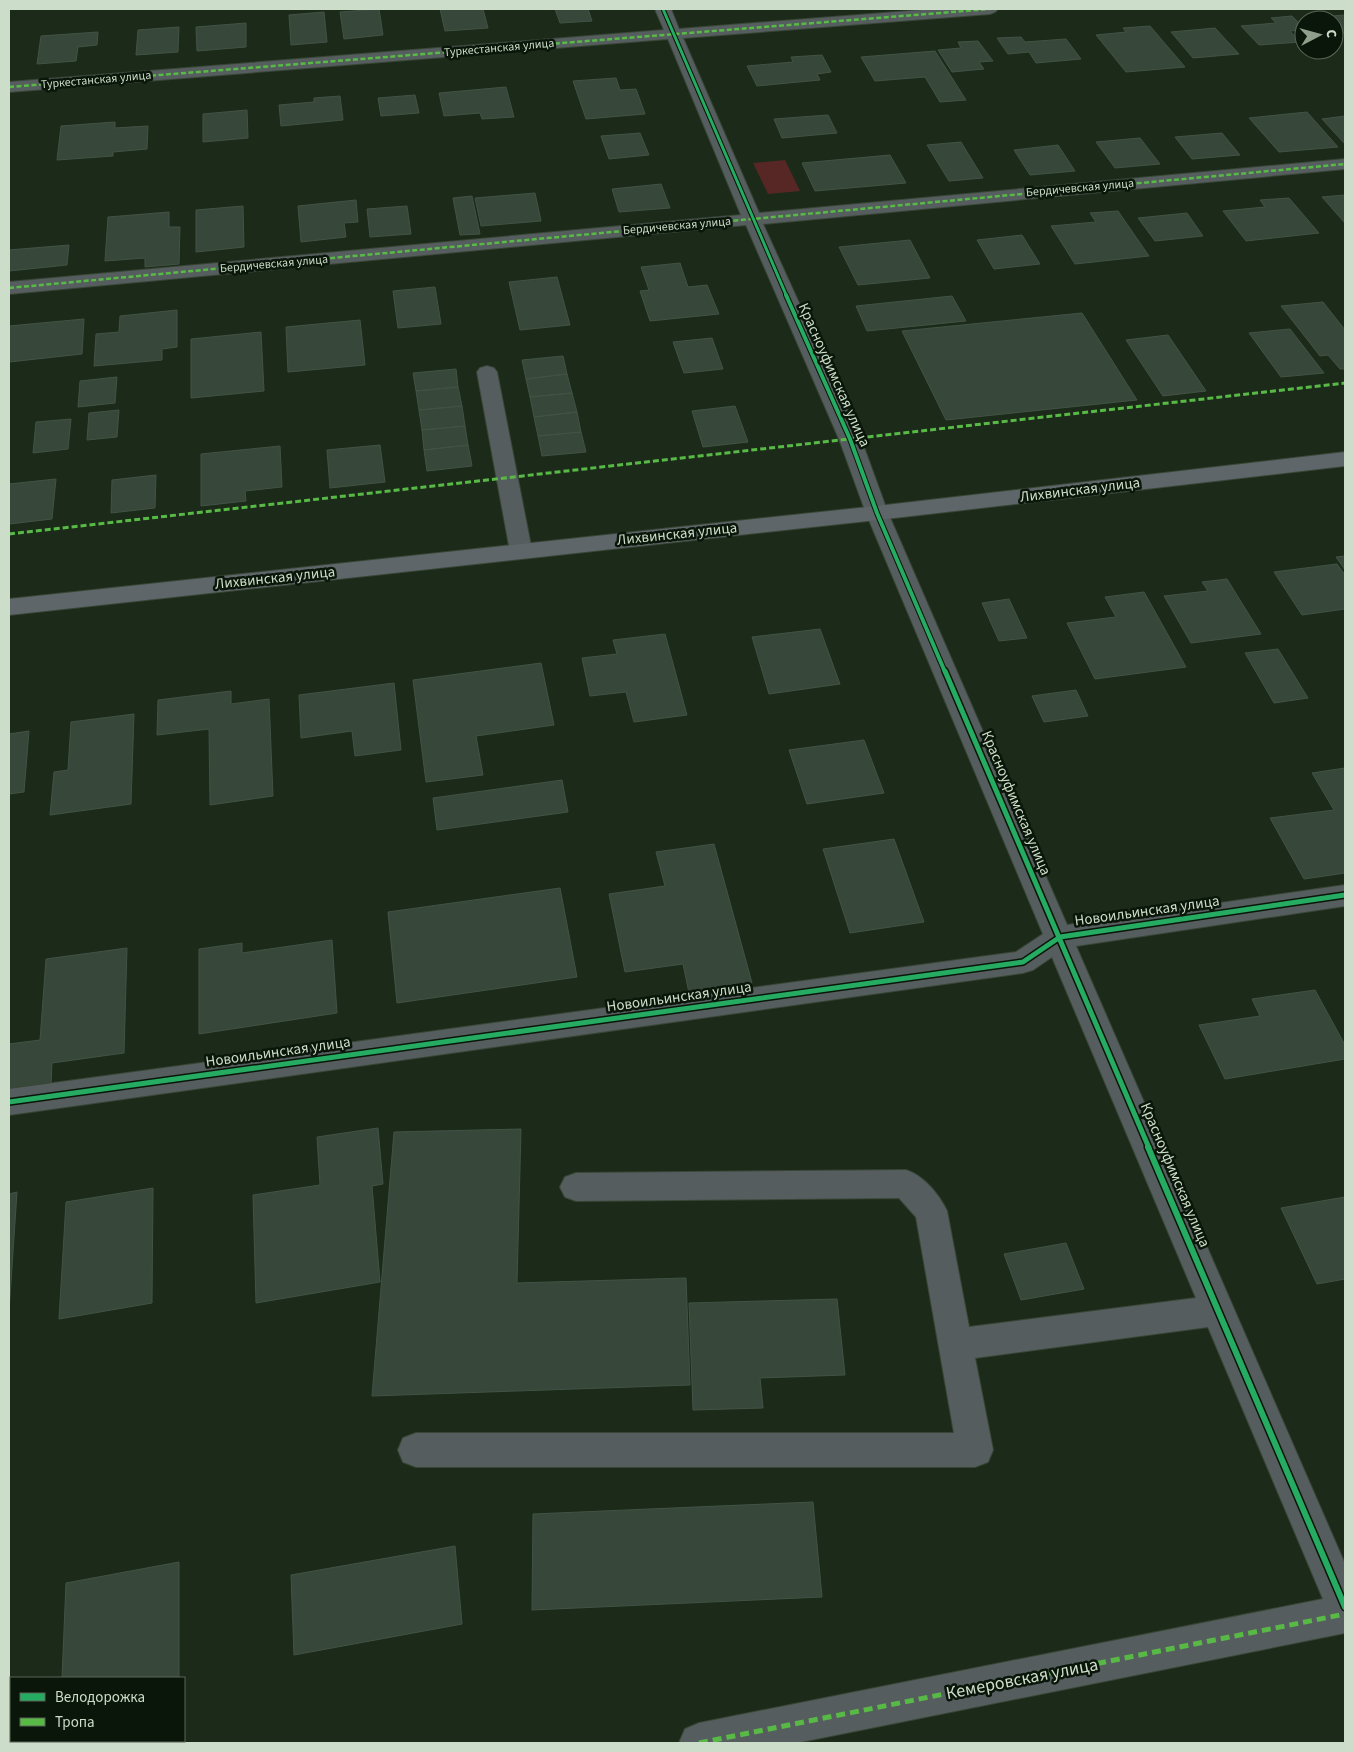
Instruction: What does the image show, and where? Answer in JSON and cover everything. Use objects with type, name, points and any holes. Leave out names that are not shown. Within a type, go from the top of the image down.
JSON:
[{"type":"main road","name":"Лихвинская улица","points":[[9,607],[877,513],[1345,459]]},
{"type":"street","name":"Красноуфимская улица","points":[[663,9],[752,219],[850,439],[877,513],[1345,1607]]},
{"type":"street","name":"Туркестанская улица","points":[[9,87],[990,9]]},
{"type":"street","name":"Бердичевская улица","points":[[9,288],[1345,164]]},
{"type":"street","points":[[487,372],[521,551]]},
{"type":"street","name":"Новоильинская улица","points":[[9,1102],[1023,962],[1060,937],[1345,895]]},
{"type":"street","points":[[416,1450],[975,1450],[932,1211],[906,1184],[576,1187]]},
{"type":"street","points":[[956,1345],[1218,1310]]},
{"type":"street","name":"Кемеровская улица","points":[[699,1743],[1345,1614]]},
{"type":"shaded area","points":[[785,160],[800,191],[768,194],[753,163]]},
{"type":"building","points":[[379,9],[383,35],[344,39],[340,12]]},
{"type":"building","points":[[440,9],[483,9],[488,28],[445,31]]},
{"type":"building","points":[[555,9],[588,9],[592,21],[560,23]]},
{"type":"building","points":[[324,12],[327,42],[291,45],[289,15]]},
{"type":"building","points":[[1344,15],[1345,15],[1344,33]]},
{"type":"building","points":[[1292,16],[1294,18],[1294,31],[1290,31],[1294,35],[1294,42],[1259,45],[1241,26],[1276,23],[1271,18]]},
{"type":"building","points":[[246,23],[246,47],[197,51],[196,27]]},
{"type":"building","points":[[1150,26],[1185,67],[1126,72],[1096,35],[1126,32],[1123,28]]},
{"type":"building","points":[[179,27],[178,52],[136,55],[138,30]]},
{"type":"building","points":[[1215,28],[1239,54],[1193,58],[1171,32]]},
{"type":"building","points":[[98,32],[97,45],[78,47],[76,61],[37,64],[41,36]]},
{"type":"building","points":[[1021,37],[1025,42],[1066,39],[1081,59],[1036,63],[1029,52],[1008,54],[997,38]]},
{"type":"building","points":[[978,41],[993,61],[979,62],[984,69],[952,72],[938,50],[961,48],[958,42]]},
{"type":"building","points":[[935,51],[966,100],[940,102],[925,77],[875,81],[861,57]]},
{"type":"building","points":[[822,55],[831,72],[817,74],[820,80],[757,86],[747,66],[793,62],[791,57]]},
{"type":"building","points":[[616,78],[620,90],[636,89],[645,114],[586,119],[573,81]]},
{"type":"building","points":[[506,87],[514,117],[482,119],[480,113],[444,116],[439,93]]},
{"type":"building","points":[[415,95],[419,113],[381,116],[378,98]]},
{"type":"building","points":[[340,96],[343,120],[281,126],[279,105],[314,102],[314,98]]},
{"type":"building","points":[[247,110],[248,138],[203,142],[203,114]]},
{"type":"building","points":[[1307,112],[1338,147],[1279,152],[1249,118]]},
{"type":"building","points":[[828,115],[837,133],[782,138],[774,119]]},
{"type":"building","points":[[1345,116],[1345,144],[1322,119]]},
{"type":"building","points":[[115,122],[115,128],[148,126],[147,149],[113,152],[113,156],[57,160],[61,126]]},
{"type":"building","points":[[640,133],[649,155],[609,159],[601,136]]},
{"type":"building","points":[[1222,133],[1240,155],[1192,159],[1175,137]]},
{"type":"building","points":[[1140,138],[1160,164],[1115,168],[1096,142]]},
{"type":"building","points":[[961,142],[983,178],[949,181],[927,145]]},
{"type":"building","points":[[1058,145],[1075,171],[1030,175],[1014,150]]},
{"type":"building","points":[[890,155],[906,183],[815,191],[802,163]]},
{"type":"building","points":[[661,184],[670,208],[619,212],[612,189]]},
{"type":"building","points":[[535,193],[541,221],[481,226],[475,198]]},
{"type":"building","points":[[1345,195],[1345,222],[1344,222],[1322,197]]},
{"type":"building","points":[[472,196],[480,234],[460,235],[453,198]]},
{"type":"building","points":[[1289,198],[1319,233],[1246,241],[1223,211],[1265,207],[1260,200]]},
{"type":"building","points":[[356,200],[358,222],[344,223],[346,237],[301,242],[298,206]]},
{"type":"building","points":[[243,206],[244,247],[196,252],[196,210]]},
{"type":"building","points":[[407,206],[411,234],[370,237],[367,209]]},
{"type":"building","points":[[1118,211],[1149,256],[1075,264],[1051,226],[1096,222],[1090,213]]},
{"type":"building","points":[[169,212],[169,227],[180,227],[179,264],[145,267],[145,258],[105,261],[108,217]]},
{"type":"building","points":[[1187,213],[1203,236],[1155,241],[1138,218]]},
{"type":"building","points":[[1022,235],[1040,264],[994,269],[977,240]]},
{"type":"building","points":[[910,240],[930,278],[858,285],[839,247]]},
{"type":"building","points":[[69,245],[67,265],[9,271],[9,250]]},
{"type":"building","points":[[680,263],[688,287],[707,285],[719,314],[650,321],[640,291],[649,290],[641,267]]},
{"type":"building","points":[[557,277],[570,325],[520,330],[509,282]]},
{"type":"building","points":[[435,287],[441,324],[398,328],[393,291]]},
{"type":"building","points":[[952,296],[966,321],[867,331],[856,306]]},
{"type":"building","points":[[1323,302],[1345,330],[1345,369],[1340,369],[1328,355],[1320,356],[1281,306]]},
{"type":"building","points":[[177,310],[177,347],[162,349],[162,360],[94,366],[96,334],[119,332],[120,316]]},
{"type":"building","points":[[1082,313],[1137,400],[946,420],[902,331]]},
{"type":"building","points":[[84,319],[82,354],[9,362],[9,326]]},
{"type":"building","points":[[360,320],[365,365],[288,372],[286,327]]},
{"type":"building","points":[[1290,329],[1324,373],[1281,377],[1249,333]]},
{"type":"building","points":[[261,332],[264,391],[191,398],[191,339]]},
{"type":"building","points":[[1168,335],[1206,391],[1163,396],[1126,340]]},
{"type":"building","points":[[712,338],[723,369],[684,373],[673,342]]},
{"type":"building","points":[[563,356],[567,374],[526,379],[522,360]]},
{"type":"building","points":[[456,369],[458,387],[416,391],[413,373]]},
{"type":"building","points":[[567,374],[572,393],[530,397],[526,379]]},
{"type":"building","points":[[117,377],[115,403],[78,407],[80,381]]},
{"type":"building","points":[[458,387],[462,406],[419,410],[416,391]]},
{"type":"building","points":[[572,393],[577,412],[534,417],[530,397]]},
{"type":"building","points":[[462,406],[465,426],[422,430],[419,410]]},
{"type":"building","points":[[735,406],[748,442],[703,447],[692,411]]},
{"type":"building","points":[[119,410],[117,437],[87,440],[89,413]]},
{"type":"building","points":[[577,412],[581,432],[538,436],[534,417]]},
{"type":"building","points":[[71,419],[68,449],[33,453],[36,422]]},
{"type":"building","points":[[465,426],[468,445],[424,450],[422,430]]},
{"type":"building","points":[[581,432],[586,452],[542,456],[538,436]]},
{"type":"building","points":[[380,445],[385,482],[330,488],[327,450]]},
{"type":"building","points":[[468,445],[472,466],[427,471],[424,450]]},
{"type":"building","points":[[280,446],[282,487],[245,491],[246,501],[201,506],[201,454]]},
{"type":"building","points":[[156,475],[155,508],[111,513],[112,480]]},
{"type":"building","points":[[56,479],[52,519],[9,524],[9,484]]},
{"type":"building","points":[[1345,556],[1345,570],[1336,557]]},
{"type":"building","points":[[1337,564],[1345,575],[1345,609],[1302,615],[1274,572]]},
{"type":"building","points":[[1227,579],[1261,634],[1191,643],[1164,596],[1208,591],[1202,582]]},
{"type":"building","points":[[1144,592],[1186,667],[1095,679],[1067,623],[1116,617],[1105,597]]},
{"type":"building","points":[[1009,599],[1027,638],[999,641],[982,603]]},
{"type":"building","points":[[820,629],[840,684],[769,694],[752,637]]},
{"type":"building","points":[[665,634],[687,715],[634,722],[626,692],[590,696],[582,658],[617,654],[613,640]]},
{"type":"building","points":[[1278,649],[1308,698],[1274,703],[1245,653]]},
{"type":"building","points":[[541,663],[554,725],[476,736],[483,775],[426,782],[413,680]]},
{"type":"building","points":[[394,683],[401,750],[355,756],[352,731],[301,738],[299,695]]},
{"type":"building","points":[[1076,690],[1088,716],[1044,722],[1032,696]]},
{"type":"building","points":[[231,691],[231,704],[269,699],[273,796],[210,805],[209,729],[157,735],[158,700]]},
{"type":"building","points":[[134,714],[131,804],[50,815],[54,772],[68,770],[71,722]]},
{"type":"building","points":[[29,731],[24,792],[9,794],[9,734]]},
{"type":"building","points":[[864,740],[884,793],[807,804],[789,750]]},
{"type":"building","points":[[1345,768],[1345,873],[1304,879],[1270,818],[1334,810],[1312,773]]},
{"type":"building","points":[[562,780],[568,812],[437,830],[433,798]]},
{"type":"building","points":[[894,839],[924,922],[850,933],[823,849]]},
{"type":"building","points":[[714,844],[752,983],[689,993],[683,964],[625,972],[609,894],[665,886],[656,852]]},
{"type":"building","points":[[560,888],[577,977],[397,1003],[388,912]]},
{"type":"building","points":[[332,940],[337,1013],[199,1034],[199,949],[242,943],[242,953]]},
{"type":"building","points":[[127,948],[124,1053],[52,1063],[51,1086],[9,1092],[9,1044],[40,1040],[46,959]]},
{"type":"building","points":[[1315,990],[1345,1045],[1345,1059],[1225,1079],[1199,1025],[1260,1016],[1252,999]]},
{"type":"building","points":[[378,1128],[383,1184],[372,1186],[380,1282],[256,1303],[253,1195],[320,1185],[317,1137]]},
{"type":"building","points":[[521,1129],[517,1283],[686,1278],[690,1385],[372,1396],[394,1132]]},
{"type":"building","points":[[153,1188],[152,1303],[59,1319],[66,1202]]},
{"type":"building","points":[[17,1192],[9,1312],[9,1194]]},
{"type":"building","points":[[1345,1197],[1345,1279],[1317,1284],[1281,1208]]},
{"type":"building","points":[[1066,1243],[1084,1289],[1021,1300],[1004,1254]]},
{"type":"building","points":[[837,1299],[845,1375],[760,1378],[763,1408],[693,1410],[689,1303]]},
{"type":"building","points":[[813,1502],[822,1597],[532,1610],[533,1514]]},
{"type":"building","points":[[455,1546],[462,1624],[294,1655],[291,1575]]},
{"type":"building","points":[[179,1562],[179,1677],[62,1677],[66,1583]]},
{"type":"building","points":[[60,1742],[180,1742],[180,1743]]},
{"type":"marked path","points":[[9,87],[990,9]]},
{"type":"marked path","points":[[9,288],[1345,164]]},
{"type":"marked path","points":[[9,534],[1345,383]]},
{"type":"marked path","points":[[699,1743],[1345,1614]]},
{"type":"cycle path","points":[[663,9],[752,219],[850,439],[877,513],[1345,1607]]},
{"type":"cycle path","points":[[9,1102],[1023,962],[1060,937],[1345,895]]}]
